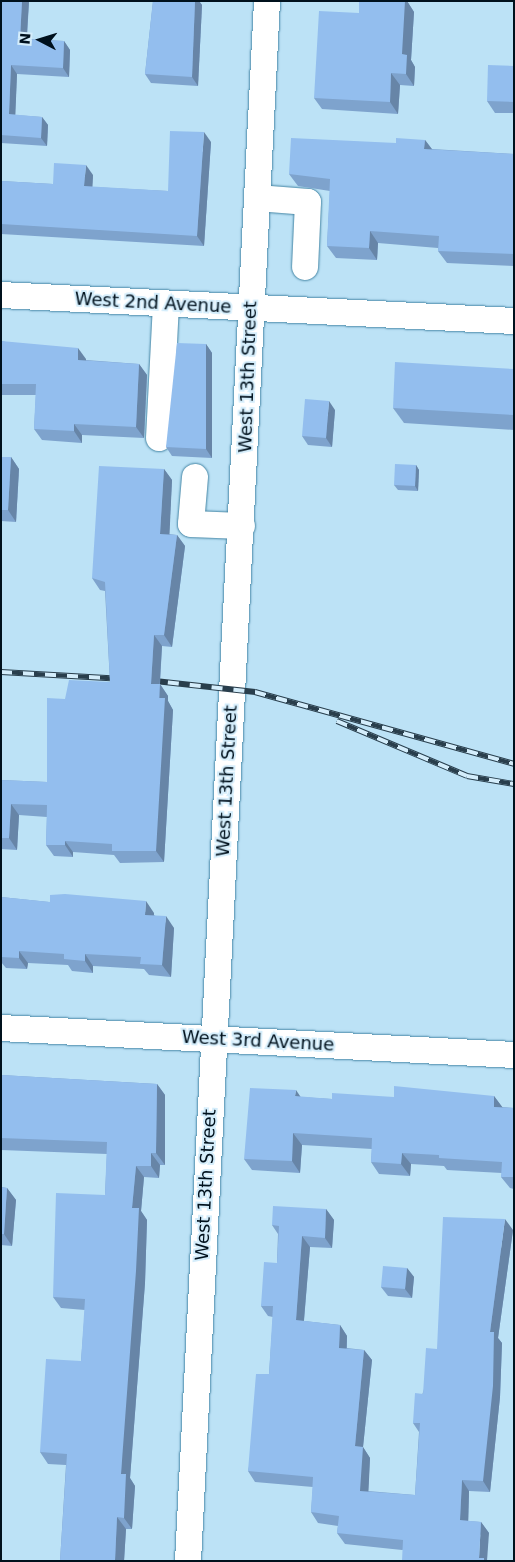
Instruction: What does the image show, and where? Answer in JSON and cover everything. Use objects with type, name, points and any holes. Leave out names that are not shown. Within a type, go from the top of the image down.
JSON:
[{"type":"street","name":"West 13th Street","points":[[188,1561],[242,526],[267,1]]},
{"type":"street","points":[[257,198],[308,202],[306,267]]},
{"type":"street","name":"West 2nd Avenue","points":[[1,295],[514,321]]},
{"type":"street","points":[[159,438],[166,304]]},
{"type":"street","points":[[195,477],[191,524],[242,526]]},
{"type":"street","name":"West 3rd Avenue","points":[[1,1028],[514,1056]]},
{"type":"building","points":[[1,1],[22,1],[20,39],[64,41],[63,68],[11,65],[9,114],[42,117],[41,138],[1,135]]},
{"type":"building","points":[[153,1],[195,1],[192,77],[145,74]]},
{"type":"building","points":[[359,1],[405,1],[402,54],[407,55],[406,74],[391,73],[390,102],[314,98],[319,11],[359,13]]},
{"type":"building","points":[[488,65],[514,66],[514,102],[487,101]]},
{"type":"building","points":[[170,131],[204,132],[197,236],[1,224],[1,181],[53,184],[54,163],[86,165],[84,186],[168,191]]},
{"type":"building","points":[[291,138],[396,143],[396,138],[425,140],[424,149],[514,154],[514,254],[438,251],[439,236],[370,231],[369,248],[327,246],[330,179],[289,174]]},
{"type":"building","points":[[1,341],[78,348],[78,360],[139,364],[136,427],[74,424],[74,431],[34,429],[36,384],[1,384]]},
{"type":"building","points":[[177,343],[206,344],[206,449],[166,447]]},
{"type":"building","points":[[395,362],[514,369],[514,415],[393,408]]},
{"type":"building","points":[[305,399],[329,401],[326,438],[302,436]]},
{"type":"building","points":[[1,457],[11,457],[8,510],[1,510]]},
{"type":"building","points":[[395,464],[416,465],[415,486],[394,485]]},
{"type":"building","points":[[99,466],[164,469],[160,534],[177,535],[164,635],[154,635],[151,684],[160,684],[159,698],[165,698],[156,851],[112,851],[112,844],[65,841],[65,845],[46,845],[47,805],[11,804],[9,838],[1,838],[1,780],[47,782],[47,698],[65,699],[69,680],[110,682],[105,582],[92,578]]},
{"type":"building","points":[[65,894],[146,901],[145,915],[166,916],[162,965],[140,964],[141,957],[85,954],[85,961],[64,959],[64,954],[19,951],[19,958],[1,957],[1,897],[50,902],[50,895]]},
{"type":"building","points":[[1,1075],[157,1084],[156,1153],[151,1153],[151,1166],[136,1166],[132,1208],[139,1208],[136,1271],[121,1474],[126,1474],[124,1518],[117,1517],[115,1561],[60,1561],[67,1454],[40,1452],[46,1359],[81,1361],[85,1299],[53,1297],[56,1193],[105,1195],[107,1142],[1,1138]]},
{"type":"building","points":[[394,1086],[494,1096],[494,1107],[514,1108],[514,1177],[501,1177],[502,1162],[439,1158],[439,1155],[402,1153],[401,1164],[371,1162],[372,1138],[293,1133],[292,1161],[244,1159],[250,1088],[296,1090],[295,1096],[332,1099],[332,1093],[394,1097]]},
{"type":"building","points":[[1,1187],[7,1188],[4,1234],[1,1234]]},
{"type":"building","points":[[273,1206],[326,1209],[325,1238],[302,1236],[296,1320],[340,1325],[339,1348],[364,1350],[355,1446],[363,1447],[360,1491],[415,1495],[420,1423],[413,1423],[415,1393],[423,1394],[426,1348],[437,1349],[443,1217],[505,1219],[490,1332],[494,1332],[493,1386],[483,1481],[462,1480],[460,1520],[481,1522],[479,1558],[484,1558],[484,1561],[402,1561],[403,1540],[337,1533],[339,1516],[311,1512],[313,1477],[248,1471],[256,1374],[269,1374],[273,1306],[261,1306],[264,1262],[277,1263],[279,1226],[272,1225]]},
{"type":"building","points":[[383,1266],[407,1268],[405,1289],[381,1287]]},
{"type":"railway","points":[[1,672],[124,679]]},
{"type":"railway","points":[[146,680],[255,692],[514,764]]},
{"type":"railway","points":[[337,721],[467,776],[514,784]]}]
